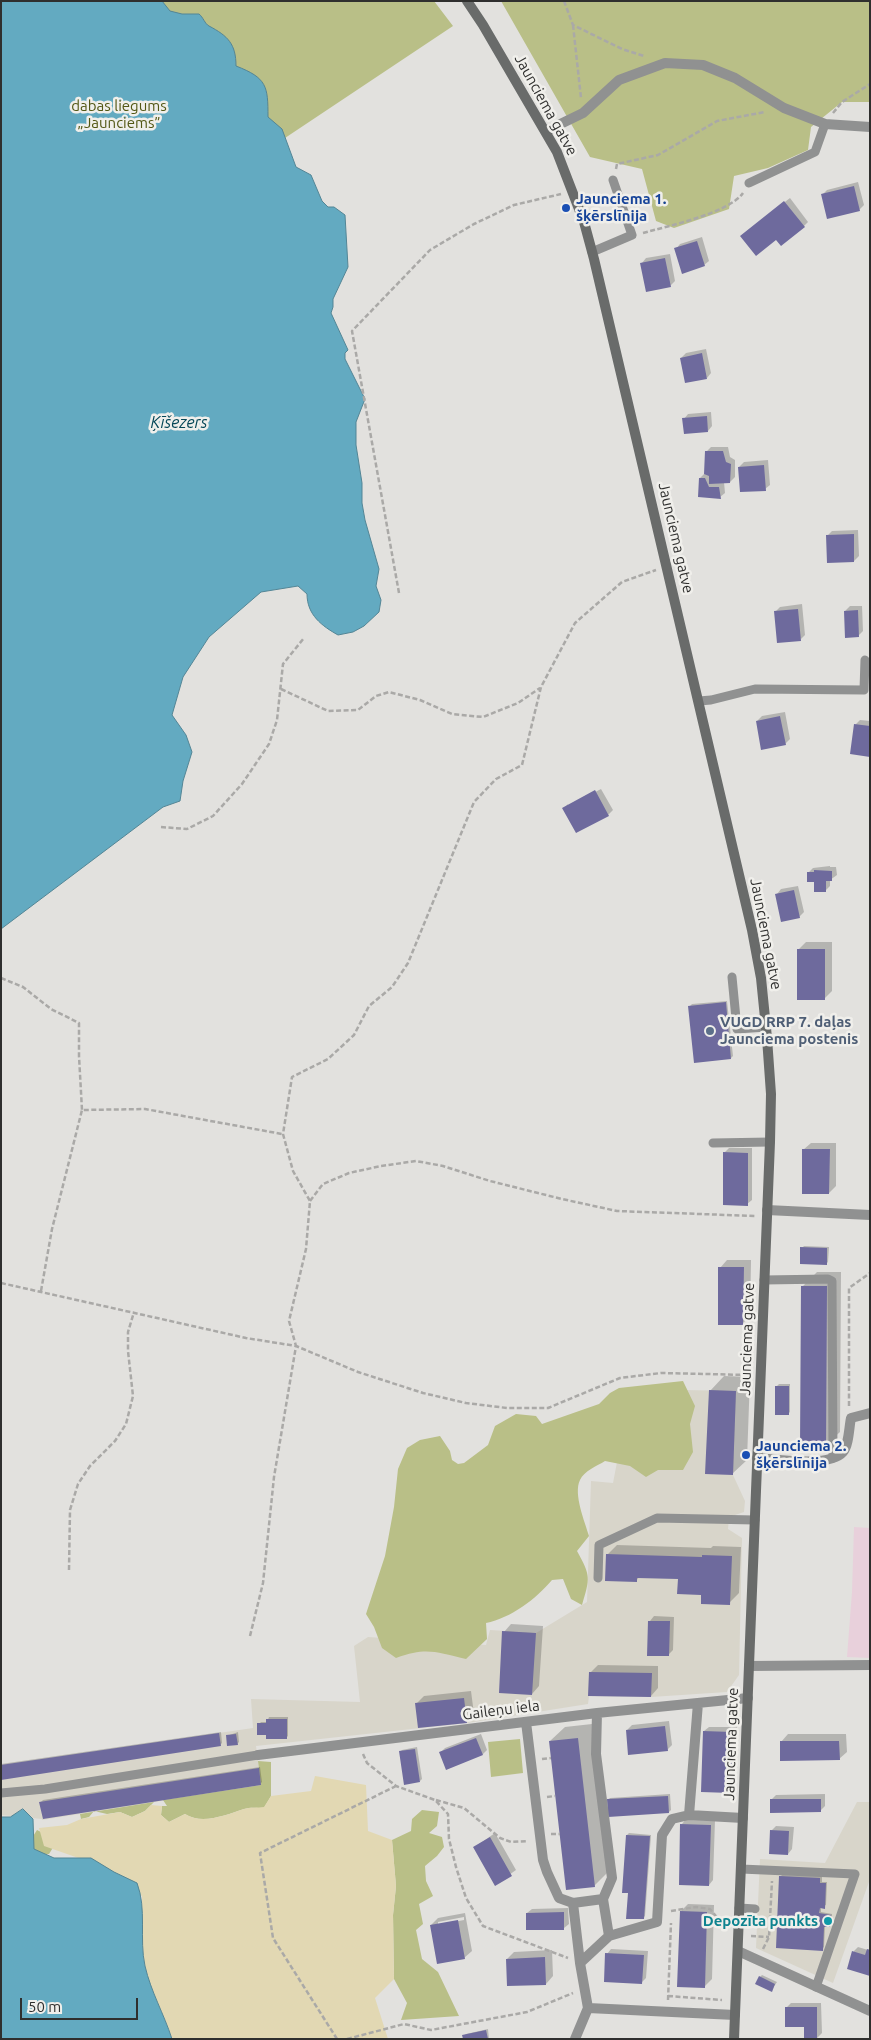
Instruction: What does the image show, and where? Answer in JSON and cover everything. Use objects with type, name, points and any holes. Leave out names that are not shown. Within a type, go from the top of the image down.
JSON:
[{"type":"main road","name":"Jaunciema gatve","points":[[467,1],[546,131],[572,191],[592,252],[699,701],[752,930],[761,978],[771,1094],[770,1142],[734,2039]]},
{"type":"street","points":[[546,131],[583,113],[619,80],[665,63],[703,65],[734,78],[784,108],[824,124],[870,127]]},
{"type":"street","points":[[767,1214],[870,1216]]},
{"type":"street","points":[[757,1458],[819,1461],[833,1458],[842,1453],[845,1448],[851,1418],[870,1413]]},
{"type":"street","points":[[749,1666],[870,1665]]},
{"type":"street","name":"Gaileņu iela","points":[[258,1755],[597,1713],[748,1698]]},
{"type":"street","points":[[689,1815],[698,1703]]},
{"type":"street","points":[[597,1713],[596,1754],[612,1878],[603,1899],[609,1936]]},
{"type":"street","points":[[526,1722],[546,1872],[559,1898],[573,1903],[603,1899]]},
{"type":"street","points":[[580,1963],[609,1936],[657,1922],[662,1835],[672,1819],[689,1815],[743,1818]]},
{"type":"street","points":[[573,1903],[580,1963],[588,2008],[576,2039]]},
{"type":"street","points":[[738,1951],[870,2011]]},
{"type":"street","points":[[588,2008],[735,2015]]},
{"type":"lane","points":[[750,184],[816,152],[824,124]]},
{"type":"lane","points":[[592,252],[632,235],[613,180]]},
{"type":"lane","points":[[699,701],[756,689],[864,690],[865,660]]},
{"type":"lane","points":[[732,977],[737,1029],[766,1027]]},
{"type":"lane","points":[[713,1144],[770,1142]]},
{"type":"lane","points":[[764,1280],[828,1279],[832,1281],[833,1458]]},
{"type":"lane","points":[[598,1578],[599,1545],[658,1518],[755,1520]]},
{"type":"lane","points":[[1,1793],[45,1789],[258,1755]]},
{"type":"lane","points":[[741,1869],[855,1874],[816,1987]]},
{"type":"lane","points":[[739,1908],[755,1909]]},
{"type":"path","points":[[564,1],[573,25],[583,113]]},
{"type":"path","points":[[573,25],[622,49],[665,63]]},
{"type":"path","points":[[824,124],[842,102],[870,84]]},
{"type":"path","points":[[613,180],[617,164],[658,155],[717,121],[784,108]]},
{"type":"path","points":[[632,235],[692,220],[738,201],[750,184]]},
{"type":"path","points":[[399,593],[352,331],[430,250],[474,224],[514,205],[572,191]]},
{"type":"path","points":[[310,1201],[293,1171],[283,1134],[292,1077],[328,1059],[354,1035],[369,1006],[392,987],[408,963],[474,802],[496,779],[522,765],[541,687],[575,623],[622,582],[668,568]]},
{"type":"path","points":[[161,827],[187,829],[213,816],[242,784],[270,744],[277,720],[283,664],[304,638]]},
{"type":"path","points":[[281,689],[328,711],[358,710],[376,696],[389,692],[420,700],[452,714],[483,717],[518,703],[541,687]]},
{"type":"path","points":[[1,978],[23,987],[51,1009],[80,1023],[79,1056],[82,1110],[52,1229],[40,1291]]},
{"type":"path","points":[[82,1110],[146,1109],[283,1134]]},
{"type":"path","points":[[250,1636],[263,1583],[274,1477],[296,1346],[289,1321],[306,1249],[310,1201],[322,1184],[349,1173],[416,1161],[443,1166],[490,1181],[562,1199],[617,1210],[767,1214]]},
{"type":"path","points":[[851,1418],[849,1408],[849,1288],[870,1273]]},
{"type":"path","points":[[1,1283],[246,1338],[296,1346],[358,1372],[423,1393],[466,1403],[507,1408],[548,1408],[620,1378],[662,1373],[761,1375]]},
{"type":"path","points":[[69,1570],[70,1510],[78,1484],[90,1466],[116,1441],[126,1424],[133,1396],[128,1332],[134,1312]]},
{"type":"path","points":[[358,1743],[367,1763],[396,1786],[464,1808],[500,1838],[511,1842],[541,1840]]},
{"type":"path","points":[[545,1759],[551,1758]]},
{"type":"path","points":[[337,2039],[273,1938],[260,1854],[396,1786]]},
{"type":"path","points":[[549,1796],[555,1796]]},
{"type":"path","points":[[435,1800],[448,1814],[449,1839],[456,1867],[466,1898],[483,1926],[580,1963]]},
{"type":"path","points":[[553,1834],[560,1834]]},
{"type":"path","points":[[757,1959],[769,1937],[772,1870]]},
{"type":"path","points":[[671,1911],[696,1907],[710,1908],[725,1927]]},
{"type":"path","points":[[347,2039],[404,2024],[432,2030],[527,2012],[585,1989]]},
{"type":"path","points":[[668,1996],[722,2000]]},
{"type":"shaded area","points":[[631,1389],[736,1391],[733,1475],[745,1501],[744,1512],[729,1517],[728,1529],[742,1538],[739,1675],[727,1692],[651,1697],[589,1696],[588,1704],[467,1723],[256,1746],[261,1785],[42,1819],[1,1815],[1,1765],[253,1728],[251,1699],[360,1702],[354,1646],[368,1637],[486,1645],[490,1630],[536,1633],[587,1602],[591,1481],[613,1483]]},
{"type":"shaded area","points":[[854,1527],[870,1528],[870,1658],[847,1657]]},
{"type":"shaded area","points":[[857,1802],[870,1802],[870,1879],[833,1983],[756,1948],[760,1859],[825,1863]]},
{"type":"green space","name":"dabas liegums „Jaunciems”","points":[[1,1],[434,1],[453,26],[111,254]]},
{"type":"green space","points":[[501,1],[870,1],[870,102],[842,102],[811,127],[808,150],[768,168],[734,176],[729,209],[674,228],[656,221],[642,169],[590,157]]},
{"type":"green space","points":[[683,1381],[695,1406],[690,1424],[693,1452],[683,1470],[658,1470],[646,1477],[630,1466],[605,1461],[588,1471],[580,1480],[578,1486],[579,1500],[589,1536],[577,1551],[585,1566],[588,1577],[587,1589],[582,1605],[571,1599],[563,1579],[552,1580],[522,1607],[505,1617],[486,1623],[487,1639],[466,1659],[431,1652],[416,1653],[396,1658],[382,1648],[374,1627],[366,1614],[385,1556],[394,1507],[398,1469],[407,1448],[420,1440],[440,1436],[450,1451],[452,1460],[458,1464],[464,1463],[488,1445],[495,1426],[516,1414],[536,1416],[542,1424],[599,1404],[610,1393],[619,1388]]},
{"type":"green space","points":[[520,1739],[523,1773],[491,1777],[488,1742]]},
{"type":"green space","points":[[258,1761],[271,1762],[271,1796],[264,1808],[246,1808],[206,1819],[199,1819],[185,1814],[169,1822],[161,1815],[162,1806],[167,1806],[163,1800],[261,1785]]},
{"type":"green space","points":[[154,1802],[145,1811],[132,1817],[120,1812],[107,1814],[96,1811]]},
{"type":"green space","points":[[422,1810],[439,1812],[437,1826],[429,1833],[442,1837],[444,1847],[425,1866],[426,1881],[433,1896],[419,1904],[423,1924],[416,1930],[422,1959],[438,1972],[459,2016],[401,2020],[407,2003],[394,1979],[393,1915],[396,1886],[392,1840],[411,1831],[412,1819]]},
{"type":"green space","points":[[93,1812],[89,1817],[81,1819],[80,1814]]},
{"type":"green space","points":[[37,1830],[51,1837],[54,1846],[49,1854],[36,1855],[30,1841]]},
{"type":"sand","points":[[315,1776],[366,1785],[368,1831],[392,1840],[396,1886],[393,1915],[394,1979],[375,1998],[388,2039],[172,2039],[150,1985],[143,1958],[142,1896],[90,1862],[44,1846],[39,1828],[67,1825],[81,1819],[120,1812],[132,1817],[145,1811],[151,1805],[162,1806],[161,1815],[169,1822],[185,1814],[199,1819],[214,1818],[246,1808],[264,1807],[271,1796],[311,1791]]},
{"type":"water","name":"Ķīšezers","points":[[1,1],[162,1],[170,11],[182,14],[199,14],[208,25],[221,33],[230,42],[236,58],[236,66],[254,75],[264,84],[268,117],[282,129],[296,167],[311,175],[322,201],[328,207],[334,207],[345,215],[348,267],[333,299],[331,313],[348,350],[345,353],[345,359],[365,399],[356,422],[356,445],[362,483],[362,503],[379,569],[376,586],[381,600],[379,612],[364,626],[353,632],[338,635],[316,619],[310,608],[307,594],[298,586],[261,592],[209,637],[183,677],[172,715],[186,735],[192,752],[183,781],[180,801],[163,807],[1,929]]},
{"type":"water","points":[[23,1809],[33,1819],[34,1849],[54,1858],[91,1858],[137,1883],[142,1903],[143,1956],[145,1966],[172,2039],[1,2039],[1,1817],[10,1817]]},
{"type":"building","points":[[854,186],[860,211],[827,219],[821,194]]},
{"type":"building","points":[[784,201],[805,227],[781,246],[776,240],[756,256],[740,236]]},
{"type":"building","points":[[697,241],[705,266],[682,274],[674,248]]},
{"type":"building","points":[[665,258],[671,287],[646,292],[640,263]]},
{"type":"building","points":[[702,353],[707,379],[685,383],[680,358]]},
{"type":"building","points":[[707,416],[708,432],[684,434],[682,418]]},
{"type":"building","points":[[705,451],[723,451],[726,462],[731,464],[730,483],[709,484],[709,476],[704,474]]},
{"type":"building","points":[[764,465],[766,491],[740,492],[738,467]]},
{"type":"building","points":[[699,478],[705,478],[709,487],[719,487],[721,499],[698,497]]},
{"type":"building","points":[[854,534],[854,562],[827,563],[826,535]]},
{"type":"building","points":[[798,609],[801,641],[777,643],[774,611]]},
{"type":"building","points":[[858,610],[859,637],[845,638],[844,611]]},
{"type":"building","points":[[780,716],[786,745],[761,750],[756,721]]},
{"type":"building","points":[[854,724],[870,726],[870,757],[850,754]]},
{"type":"building","points":[[595,790],[609,816],[576,833],[562,808]]},
{"type":"building","points":[[814,870],[832,871],[832,881],[826,881],[826,892],[814,892],[814,882],[807,882],[807,872],[814,872]]},
{"type":"building","points":[[794,890],[800,918],[781,922],[775,894]]},
{"type":"building","points":[[797,949],[825,949],[825,1000],[797,1000]]},
{"type":"building","name":"VUGD RRP 7. daļas Jaunciema postenis","points":[[726,1002],[731,1059],[694,1063],[688,1006]]},
{"type":"building","points":[[802,1149],[830,1149],[829,1194],[802,1194]]},
{"type":"building","points":[[723,1152],[748,1153],[748,1206],[723,1205]]},
{"type":"building","points":[[800,1247],[827,1248],[827,1265],[800,1264]]},
{"type":"building","points":[[718,1267],[744,1267],[743,1325],[718,1325]]},
{"type":"building","points":[[801,1286],[827,1286],[826,1447],[800,1447]]},
{"type":"building","points":[[775,1386],[789,1386],[789,1415],[775,1415]]},
{"type":"building","points":[[709,1390],[736,1391],[733,1475],[705,1474]]},
{"type":"building","points":[[606,1554],[732,1556],[730,1605],[701,1604],[701,1595],[677,1594],[678,1579],[637,1578],[637,1582],[605,1581]]},
{"type":"building","points":[[648,1621],[670,1621],[669,1656],[647,1656]]},
{"type":"building","points":[[502,1631],[536,1633],[532,1695],[499,1693]]},
{"type":"building","points":[[589,1672],[652,1673],[651,1697],[588,1696]]},
{"type":"building","points":[[464,1698],[467,1723],[418,1728],[415,1703]]},
{"type":"building","points":[[266,1719],[287,1719],[287,1739],[266,1739],[266,1735],[257,1735],[257,1723],[266,1723]]},
{"type":"building","points":[[665,1726],[668,1751],[628,1755],[626,1730]]},
{"type":"building","points":[[703,1731],[732,1732],[731,1793],[701,1792]]},
{"type":"building","points":[[219,1733],[221,1746],[1,1780],[1,1765]]},
{"type":"building","points":[[236,1734],[238,1745],[227,1746],[226,1735]]},
{"type":"building","points":[[476,1738],[483,1755],[446,1770],[439,1752]]},
{"type":"building","points":[[578,1738],[595,1887],[566,1890],[549,1741]]},
{"type":"building","points":[[780,1741],[839,1741],[840,1760],[780,1761]]},
{"type":"building","points":[[415,1749],[420,1782],[404,1785],[399,1751]]},
{"type":"building","points":[[259,1768],[261,1785],[43,1819],[39,1802]]},
{"type":"building","points":[[668,1796],[669,1813],[608,1817],[607,1799]]},
{"type":"building","points":[[770,1799],[821,1799],[821,1812],[770,1813]]},
{"type":"building","points":[[680,1824],[711,1825],[709,1886],[679,1885]]},
{"type":"building","points":[[770,1830],[789,1831],[788,1855],[769,1854]]},
{"type":"building","points":[[626,1835],[650,1836],[644,1919],[626,1919],[628,1893],[622,1893]]},
{"type":"building","points":[[490,1837],[512,1876],[495,1886],[473,1847]]},
{"type":"building","points":[[779,1876],[820,1878],[820,1883],[826,1883],[825,1909],[820,1908],[819,1913],[831,1915],[830,1927],[824,1927],[823,1951],[776,1948]]},
{"type":"building","points":[[680,1911],[707,1912],[705,1988],[677,1987]]},
{"type":"building","points":[[564,1912],[564,1930],[526,1930],[526,1913]]},
{"type":"building","points":[[458,1920],[465,1959],[437,1964],[430,1925]]},
{"type":"building","points":[[867,1949],[870,1950],[870,1976],[847,1969],[852,1951],[865,1955]]},
{"type":"building","points":[[605,1953],[644,1955],[642,1984],[604,1982]]},
{"type":"building","points":[[545,1957],[546,1985],[507,1986],[506,1959]]},
{"type":"building","points":[[759,1976],[775,1984],[772,1992],[755,1984]]},
{"type":"building","points":[[785,2007],[817,2007],[817,2039],[804,2039],[804,2027],[785,2027]]},
{"type":"building","points":[[486,2030],[488,2039],[463,2039],[462,2035]]},
{"type":"place","name":"Jaunciema 1. šķērslīnija","points":[[566,208]]},
{"type":"place","name":"VUGD RRP 7. daļas Jaunciema postenis","points":[[710,1031]]},
{"type":"place","name":"Jaunciema 2. šķērslīnija","points":[[746,1455]]},
{"type":"place","name":"Depozīta punkts","points":[[828,1921]]}]
